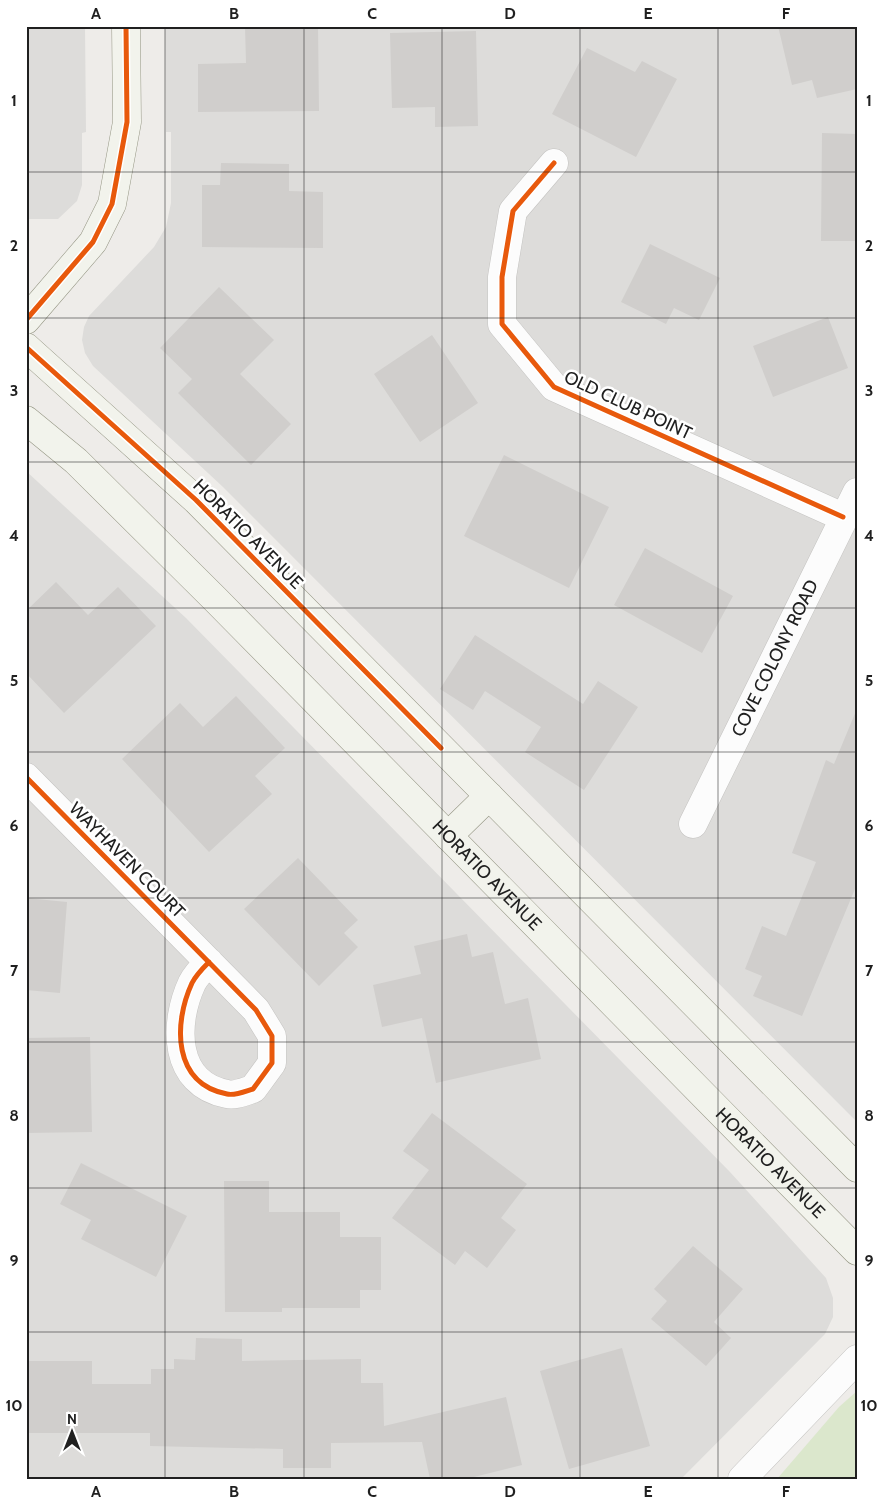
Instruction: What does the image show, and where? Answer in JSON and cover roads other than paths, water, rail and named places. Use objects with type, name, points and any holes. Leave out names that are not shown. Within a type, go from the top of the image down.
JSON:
[{"type":"main road","points":[[26,320],[93,242],[112,204],[128,122],[126,26]]},
{"type":"main road","name":"HORATIO AVENUE","points":[[26,347],[196,500],[857,1168]]},
{"type":"main road","name":"HORATIO AVENUE","points":[[26,420],[83,468],[857,1251]]},
{"type":"main road","points":[[448,836],[489,796]]},
{"type":"street","name":"OLD CLUB POINT","points":[[554,163],[514,211],[502,277],[502,324],[554,387],[843,517]]},
{"type":"street","name":"COVE COLONY ROAD","points":[[693,824],[857,492]]},
{"type":"street","name":"WAYHAVEN COURT","points":[[26,777],[209,962],[256,1010],[272,1036],[272,1064],[253,1089],[229,1095],[200,1084],[183,1060],[181,1020],[192,983],[209,962]]},
{"type":"street","points":[[742,1479],[857,1359]]}]
